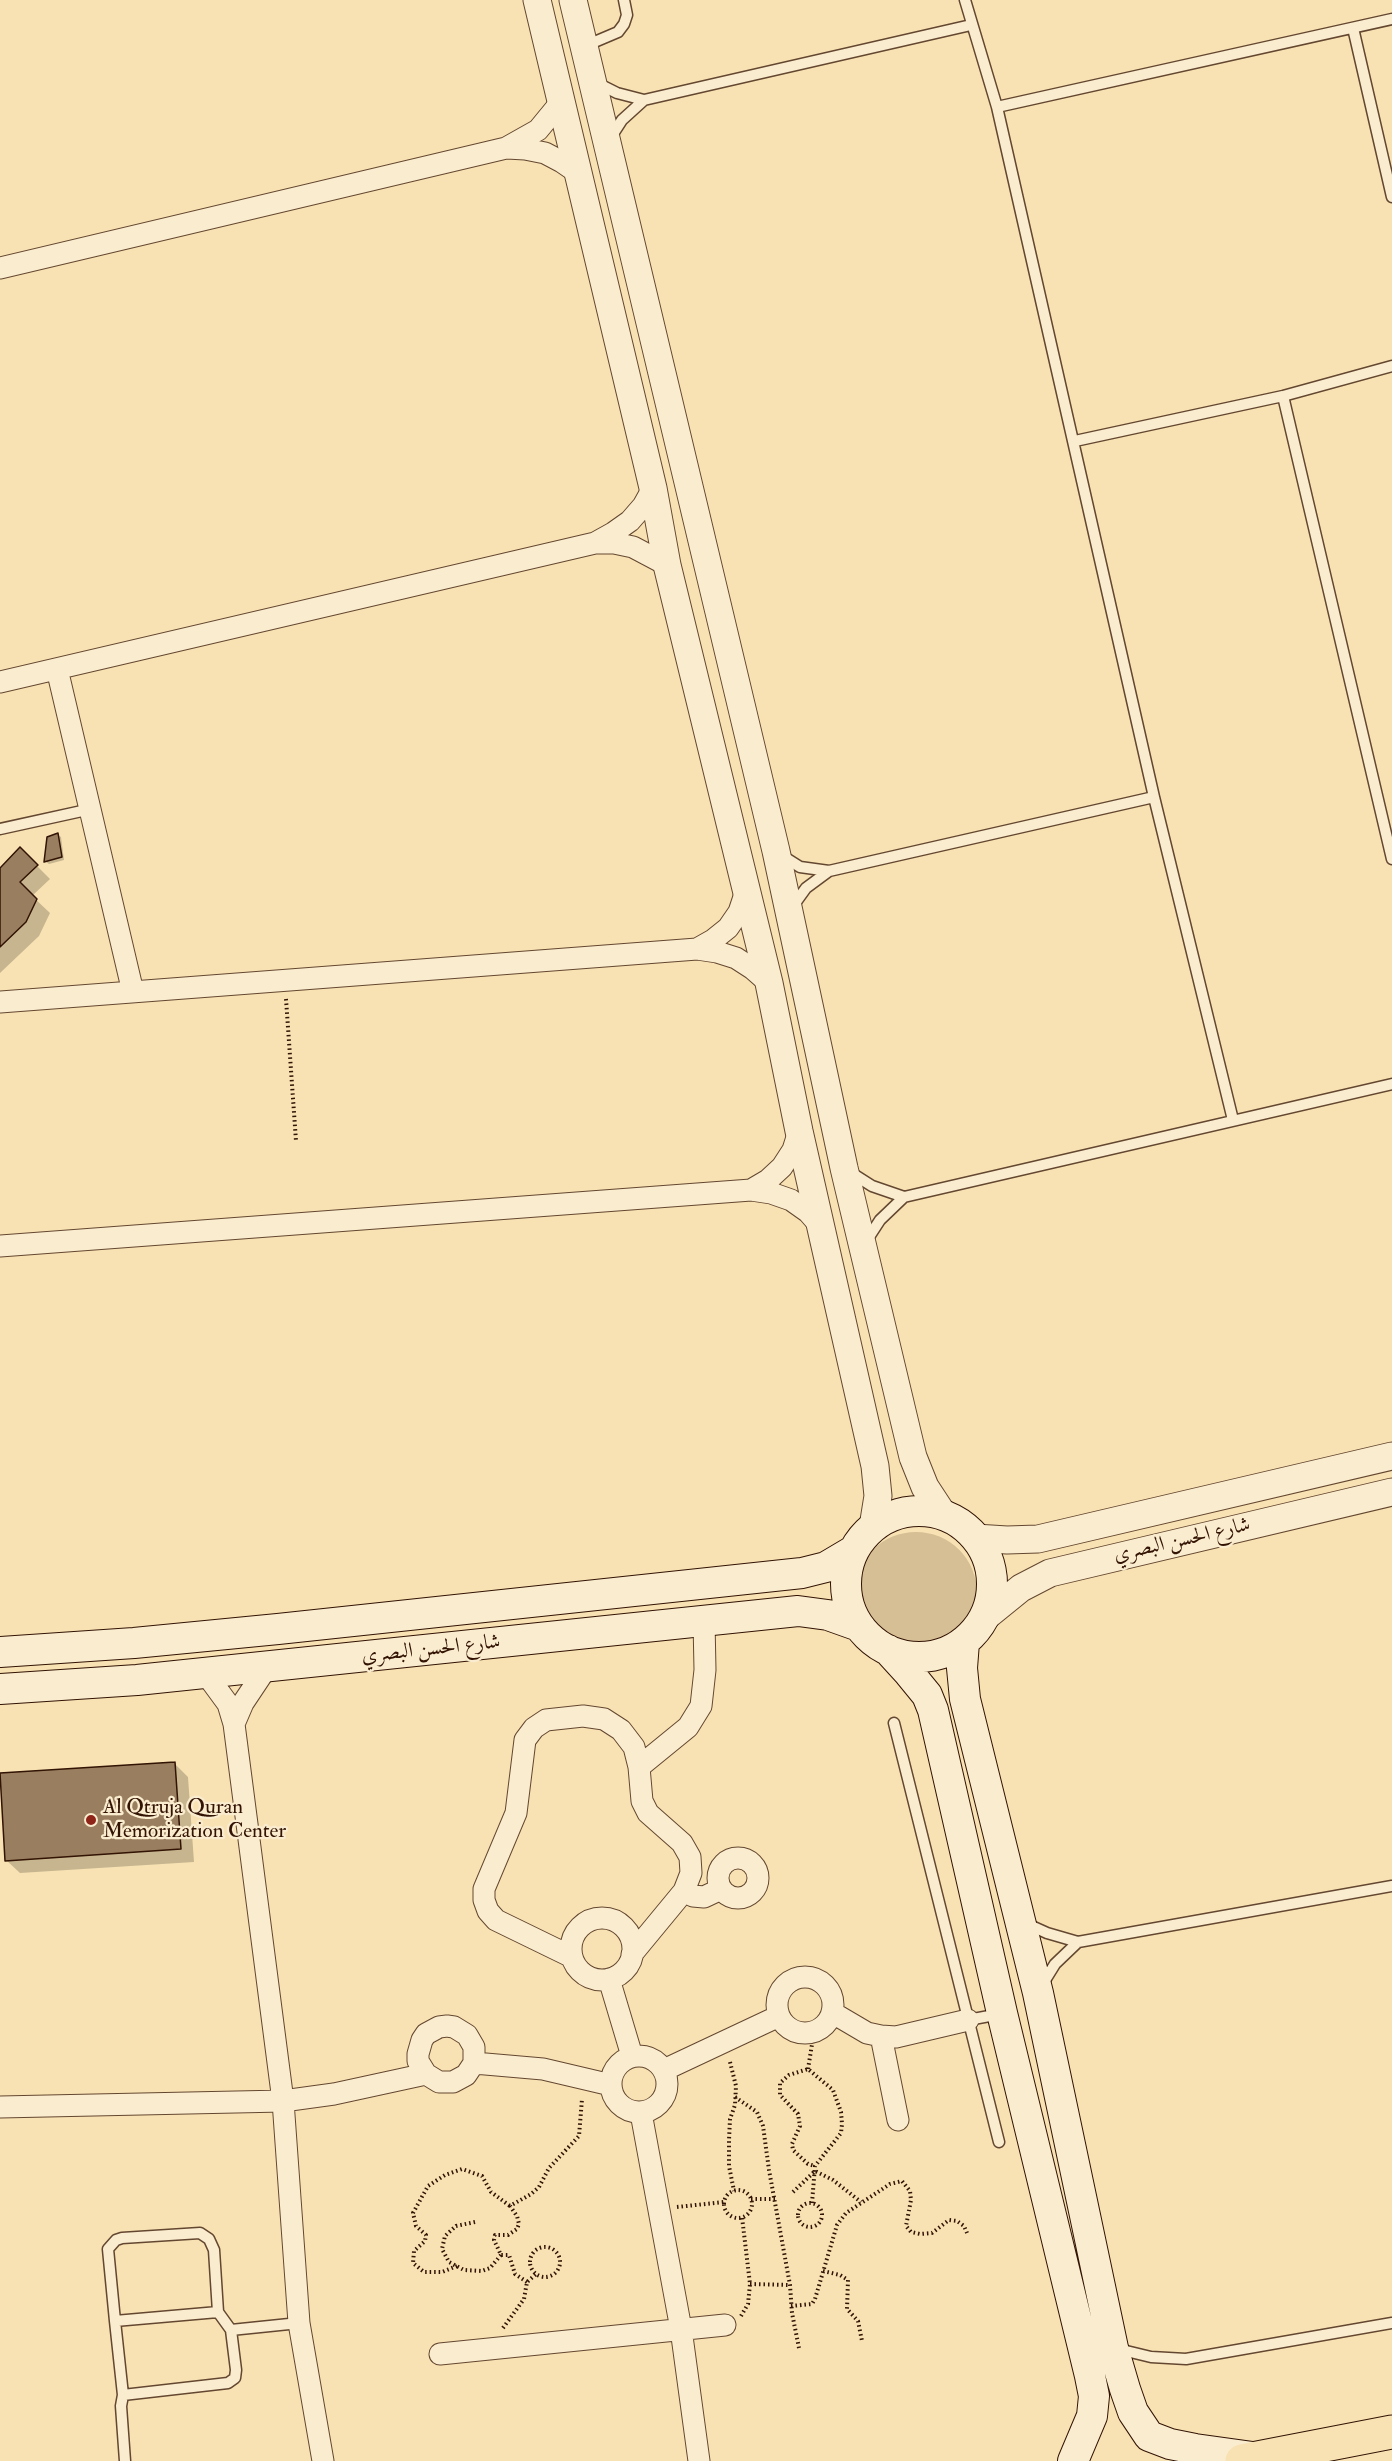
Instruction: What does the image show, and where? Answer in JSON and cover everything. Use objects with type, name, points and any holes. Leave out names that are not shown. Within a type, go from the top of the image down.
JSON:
[{"type":"highway","points":[[1251,2459],[1392,2432]]},
{"type":"main road","points":[[926,1511],[944,1516],[961,1525],[975,1538],[986,1556],[992,1577],[991,1598],[984,1618],[964,1642],[947,1652],[927,1657],[907,1656],[888,1650],[872,1640],[859,1626],[850,1609],[846,1590],[847,1570],[853,1551],[873,1527],[890,1517],[908,1512],[926,1511]]},
{"type":"main road","name":"شارع الحسن البصري","points":[[0,1652],[245,1633],[802,1574],[826,1567],[853,1551]]},
{"type":"main road","name":"شارع الحسن البصري","points":[[0,1689],[206,1674],[798,1611],[828,1615],[859,1626]]},
{"type":"main road","points":[[964,1642],[962,1668],[964,1699],[1038,1993],[1113,2348],[1133,2412],[1149,2436],[1195,2449],[1251,2459]]},
{"type":"main road","points":[[888,1650],[923,1690],[933,1710],[1002,2013],[1094,2396],[1092,2416],[1073,2461]]},
{"type":"street","points":[[537,0],[653,488],[668,565],[769,983],[878,1481],[873,1527]]},
{"type":"street","points":[[573,0],[776,851],[844,1168],[913,1457],[926,1487],[944,1516]]},
{"type":"street","points":[[0,268],[506,148],[538,130],[561,102]]},
{"type":"street","points":[[506,148],[545,153],[578,173]]},
{"type":"street","points":[[595,543],[613,534],[630,521],[643,506],[653,488]]},
{"type":"street","points":[[0,682],[595,543],[614,543],[633,547],[668,565]]},
{"type":"street","points":[[57,669],[134,992]]},
{"type":"street","points":[[697,949],[728,928],[739,912],[746,894]]},
{"type":"street","points":[[0,1002],[697,949],[736,958],[769,983]]},
{"type":"street","points":[[751,1190],[768,1180],[782,1167],[793,1150],[800,1131]]},
{"type":"street","points":[[0,1246],[751,1190],[771,1193],[791,1200],[808,1212],[822,1228]]},
{"type":"street","name":"شارع الحسن البصري","points":[[975,1538],[1038,1539],[1392,1456]]},
{"type":"street","name":"شارع الحسن البصري","points":[[984,1618],[1021,1588],[1037,1578],[1062,1569],[1392,1492]]},
{"type":"street","points":[[639,1767],[688,1727],[701,1706],[705,1670],[704,1621]]},
{"type":"street","points":[[234,1724],[243,1704],[267,1667]]},
{"type":"street","points":[[206,1674],[228,1704],[234,1724],[283,2101],[299,2323],[323,2461]]},
{"type":"street","points":[[572,1957],[496,1920],[488,1911],[484,1900],[484,1889],[516,1813],[525,1740],[534,1728],[546,1720],[583,1716],[604,1719],[621,1730],[634,1747],[639,1767],[642,1801],[648,1813],[682,1843],[690,1857],[691,1873],[684,1892],[632,1954],[624,1970],[609,1979],[590,1978],[582,1973],[572,1957],[571,1946],[580,1927],[600,1918],[621,1925],[628,1933],[632,1943],[632,1954]]},
{"type":"street","points":[[684,1892],[704,1897],[721,1889]]},
{"type":"street","points":[[800,1977],[814,1978],[826,1986],[833,1998],[833,2013],[826,2025],[814,2032],[807,2034],[794,2031],[782,2022],[779,2016],[778,1995],[787,1983],[800,1977]]},
{"type":"street","points":[[609,1979],[632,2056]]},
{"type":"street","points":[[833,2013],[867,2033],[896,2037],[968,2020]]},
{"type":"street","points":[[664,2070],[779,2016]]},
{"type":"street","points":[[439,2027],[454,2027],[467,2035],[474,2048],[474,2063],[466,2075],[453,2082],[439,2082],[426,2074],[418,2061],[419,2047],[426,2034],[439,2027]]},
{"type":"street","points":[[881,2036],[898,2120]]},
{"type":"street","points":[[640,2055],[654,2059],[664,2070],[668,2084],[665,2097],[655,2108],[642,2113],[634,2112],[620,2105],[612,2092],[612,2077],[619,2064],[632,2056],[640,2055]]},
{"type":"street","points":[[474,2063],[543,2068],[611,2085]]},
{"type":"street","points":[[0,2107],[283,2101],[334,2094],[426,2074]]},
{"type":"street","points":[[642,2113],[681,2329],[699,2461]]},
{"type":"street","points":[[440,2354],[725,2325]]},
{"type":"lane","points":[[585,46],[618,32],[627,15],[624,0]]},
{"type":"lane","points":[[965,0],[997,107],[1075,441],[1154,797],[1233,1120]]},
{"type":"lane","points":[[997,107],[1392,19]]},
{"type":"lane","points":[[592,79],[617,93],[644,100],[971,25]]},
{"type":"lane","points":[[1353,28],[1392,197]]},
{"type":"lane","points":[[607,145],[622,120],[644,100]]},
{"type":"lane","points":[[1075,441],[1283,396],[1392,366]]},
{"type":"lane","points":[[1283,396],[1392,860]]},
{"type":"lane","points":[[776,851],[800,867],[829,871],[1154,797]]},
{"type":"lane","points":[[0,829],[91,809]]},
{"type":"lane","points":[[790,911],[806,888],[829,871]]},
{"type":"lane","points":[[863,1249],[880,1220],[904,1197],[1392,1084]]},
{"type":"lane","points":[[844,1168],[872,1186],[904,1197]]},
{"type":"lane","points":[[894,1723],[999,2142]]},
{"type":"lane","points":[[1021,1921],[1047,1933],[1078,1942],[1392,1886]]},
{"type":"lane","points":[[1038,1993],[1055,1964],[1078,1942]]},
{"type":"lane","points":[[968,2020],[1002,2013]]},
{"type":"lane","points":[[123,2395],[222,2384],[232,2381],[236,2374],[231,2330],[218,2312],[214,2250],[209,2239],[200,2233],[122,2238],[111,2244],[107,2254],[123,2395],[125,2461]]},
{"type":"lane","points":[[115,2321],[218,2312]]},
{"type":"lane","points":[[231,2330],[299,2323]]},
{"type":"lane","points":[[1113,2348],[1152,2357],[1186,2359],[1392,2323]]},
{"type":"path","points":[[285,980],[296,1141]]},
{"type":"path","points":[[808,2069],[814,2032]]},
{"type":"path","points":[[724,2042],[736,2086],[730,2119],[729,2149],[729,2166],[734,2190]]},
{"type":"path","points":[[793,2192],[815,2169],[841,2133],[841,2112],[833,2090],[808,2069]]},
{"type":"path","points":[[808,2069],[789,2075],[780,2083],[780,2095],[798,2114],[800,2126],[792,2144],[793,2150],[808,2164],[861,2202]]},
{"type":"path","points":[[510,2206],[539,2187],[549,2168],[579,2136],[583,2078]]},
{"type":"path","points":[[735,2097],[757,2112],[763,2126],[790,2285],[790,2306],[799,2348]]},
{"type":"path","points":[[457,2266],[442,2271],[423,2272],[413,2263],[414,2251],[425,2241],[426,2235],[416,2226],[413,2213],[428,2186],[445,2175],[462,2169],[482,2176],[491,2192],[510,2206],[519,2224],[513,2233],[495,2235],[494,2240],[501,2255]]},
{"type":"path","points":[[812,2203],[815,2169]]},
{"type":"path","points":[[790,2306],[812,2304],[837,2225],[846,2213],[890,2184],[903,2181],[909,2190],[911,2200],[906,2226],[911,2232],[932,2233],[949,2220],[957,2221],[964,2226],[967,2233]]},
{"type":"path","points":[[734,2190],[744,2192],[751,2199],[776,2199]]},
{"type":"path","points":[[734,2190],[724,2202],[725,2208],[732,2216],[742,2217],[750,2210],[751,2199]]},
{"type":"path","points":[[658,2209],[724,2202]]},
{"type":"path","points":[[812,2203],[821,2208],[822,2219],[819,2224],[808,2227],[800,2221],[798,2216],[801,2206],[812,2203]]},
{"type":"path","points":[[725,2325],[739,2318],[748,2304],[750,2284],[742,2217]]},
{"type":"path","points":[[475,2222],[456,2226],[442,2242],[444,2255],[449,2262],[464,2270],[482,2271],[497,2262],[501,2255]]},
{"type":"path","points":[[542,2248],[555,2251],[559,2256],[558,2269],[548,2277],[536,2274],[530,2262],[532,2256],[542,2248]]},
{"type":"path","points":[[501,2255],[509,2255],[515,2274],[527,2282]]},
{"type":"path","points":[[823,2271],[840,2275],[848,2280],[847,2309],[858,2321],[862,2342]]},
{"type":"path","points":[[499,2348],[502,2331],[524,2299],[527,2282],[536,2274]]},
{"type":"path","points":[[750,2284],[790,2285]]},
{"type":"shaded area","points":[[916,1532],[939,1536],[959,1550],[973,1570],[977,1593],[973,1616],[959,1636],[939,1650],[916,1654],[893,1650],[873,1636],[859,1616],[855,1593],[859,1570],[873,1550],[893,1536]]},
{"type":"building","points":[[58,833],[62,857],[44,862],[47,837]]},
{"type":"building","points":[[20,847],[38,865],[20,882],[37,899],[26,922],[0,947],[0,868]]},
{"type":"building","name":"Al Qtruja Quran Memorization Center","points":[[175,1762],[181,1849],[5,1861],[0,1773]]},
{"type":"place","name":"Al Qtruja Quran Memorization Center","points":[[91,1820]]}]
